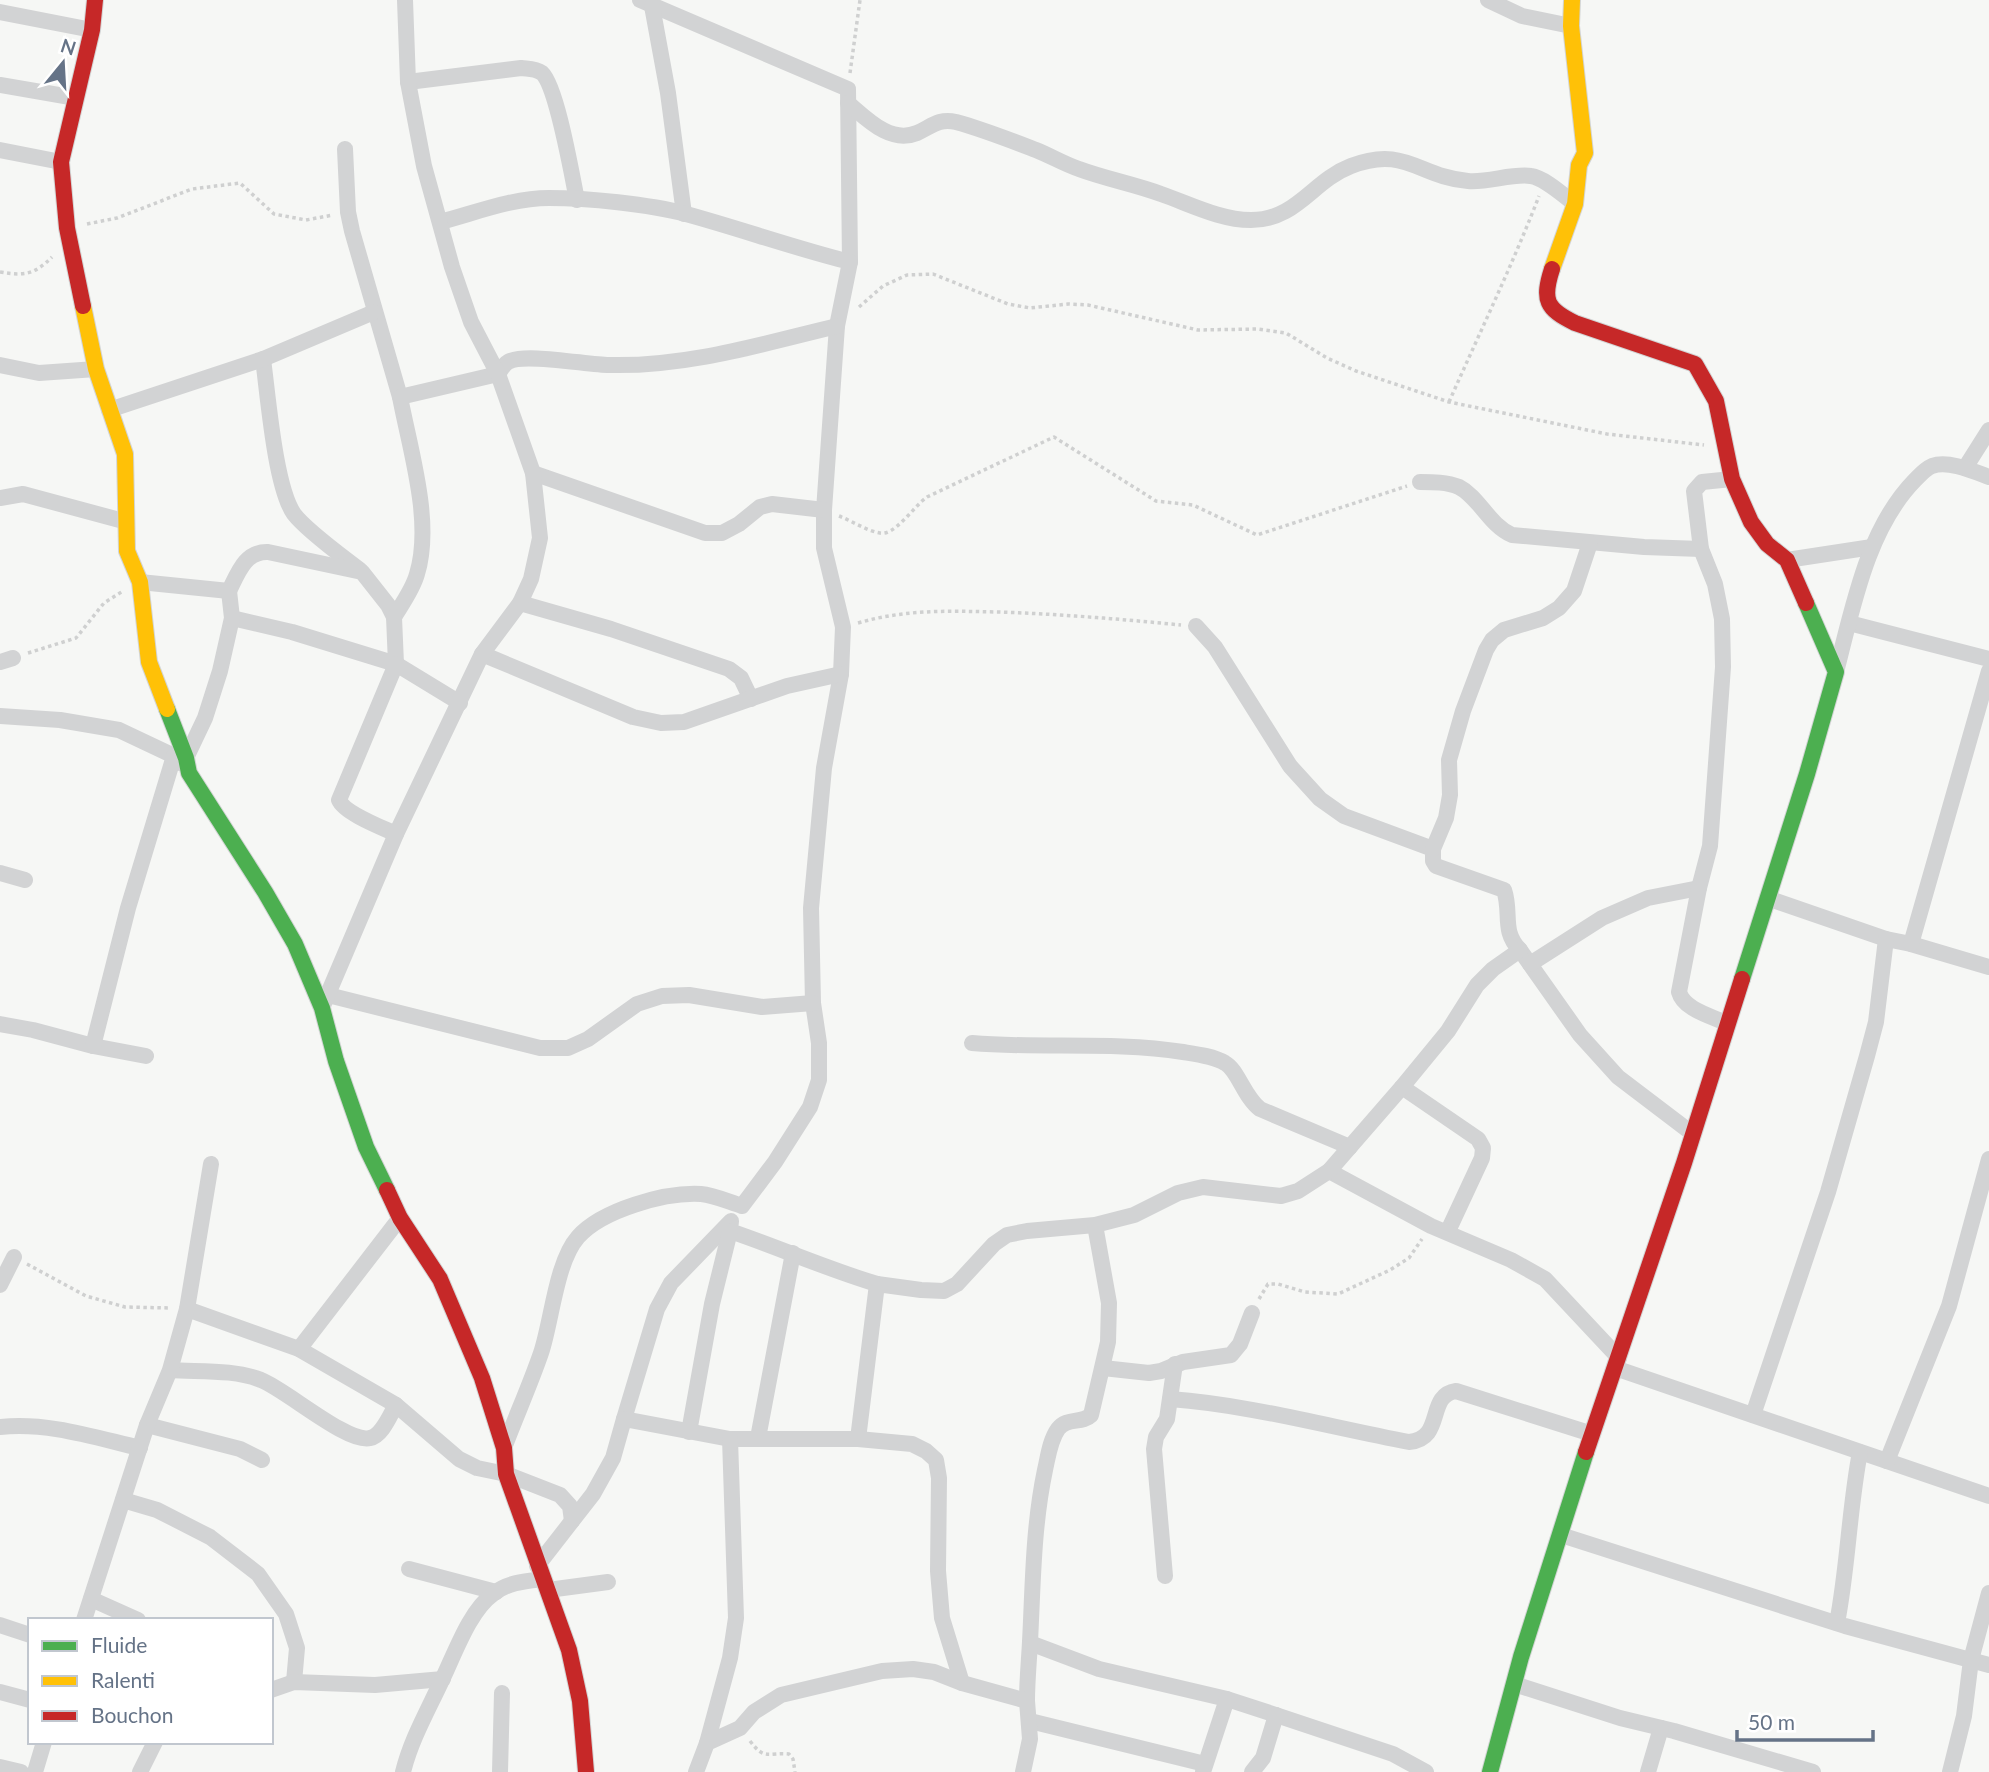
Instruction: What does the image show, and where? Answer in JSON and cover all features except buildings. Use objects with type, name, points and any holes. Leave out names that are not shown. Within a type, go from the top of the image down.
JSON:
[{"type":"street","points":[[95,0],[92,30],[61,162],[67,228],[96,369],[125,454],[127,551],[140,582],[149,662],[183,762],[271,902],[325,1001],[336,1061],[366,1147],[400,1218],[440,1279],[482,1378],[504,1448],[506,1474],[569,1650],[580,1701],[586,1772]]},
{"type":"street","points":[[325,1001],[396,834],[482,654],[520,603],[531,579],[540,538],[533,473],[498,374],[471,321],[452,267],[415,127],[408,82],[405,0]]},
{"type":"street","points":[[1488,0],[1522,16],[1571,26]]},
{"type":"street","points":[[1572,0],[1571,26],[1585,153],[1579,164],[1575,204],[1546,287],[1548,304],[1557,314],[1575,323],[1695,364],[1716,401],[1732,478],[1753,527],[1767,544],[1787,560],[1836,672]]},
{"type":"street","points":[[646,3],[848,96],[872,124],[891,135],[917,133],[932,123],[953,121],[1036,150],[1077,169],[1157,192],[1231,219],[1274,218],[1293,209],[1312,190],[1340,170],[1385,157],[1402,160],[1447,178],[1469,181],[1532,176],[1575,204]]},
{"type":"street","points":[[646,3],[668,93],[684,214]]},
{"type":"street","points":[[0,12],[92,30]]},
{"type":"street","points":[[408,82],[521,68],[535,69],[547,79],[554,98],[577,200]]},
{"type":"street","points":[[0,85],[76,98]]},
{"type":"street","points":[[543,1578],[572,1521],[593,1494],[612,1458],[657,1310],[671,1283],[730,1226],[810,1107],[819,1080],[819,1043],[813,1003],[812,895],[824,768],[841,674],[843,627],[824,548],[824,510],[837,326],[850,262],[848,96]]},
{"type":"street","points":[[345,149],[348,212],[400,397],[424,538],[416,578],[394,617]]},
{"type":"street","points":[[0,150],[61,162]]},
{"type":"street","points":[[440,222],[515,202],[547,198],[577,200],[684,214],[797,249],[850,262]]},
{"type":"street","points":[[109,410],[263,359],[374,312]]},
{"type":"street","points":[[400,397],[498,374],[505,363],[521,358],[644,365],[709,357],[837,326]]},
{"type":"street","points":[[263,359],[280,478],[286,501],[295,516],[362,572],[388,604],[394,617],[396,664],[339,800],[341,805],[350,811],[396,834]]},
{"type":"street","points":[[0,365],[39,373],[96,369]]},
{"type":"street","points":[[1965,468],[1989,430]]},
{"type":"street","points":[[1490,1772],[1514,1684],[1592,1434],[1693,1134],[1807,774],[1872,547],[1902,494],[1926,469],[1940,464],[1965,468],[1989,477]]},
{"type":"street","points":[[533,473],[705,533],[722,533],[739,524],[760,507],[772,504],[824,510]]},
{"type":"street","points":[[1728,1024],[1688,1005],[1681,999],[1679,992],[1710,846],[1723,667],[1722,619],[1715,584],[1701,549],[1695,491],[1702,482],[1732,478]]},
{"type":"street","points":[[1420,482],[1448,483],[1462,488],[1500,530],[1511,535],[1590,543],[1701,549]]},
{"type":"street","points":[[0,498],[23,494],[127,522]]},
{"type":"street","points":[[1590,543],[1574,591],[1559,608],[1543,618],[1504,630],[1492,640],[1486,650],[1463,711],[1449,760],[1450,795],[1446,818],[1433,849],[1433,860],[1436,866],[1504,890],[1508,902],[1508,932],[1511,941],[1580,1035],[1618,1077],[1693,1134]]},
{"type":"street","points":[[1787,560],[1872,547]]},
{"type":"street","points":[[93,1046],[128,908],[220,671],[233,618],[229,591],[245,561],[261,552],[362,572]]},
{"type":"street","points":[[140,582],[229,591]]},
{"type":"street","points":[[520,603],[611,629],[729,669],[741,678],[751,699]]},
{"type":"street","points":[[233,618],[292,632],[396,664],[460,703]]},
{"type":"street","points":[[1849,623],[1989,659]]},
{"type":"street","points":[[1196,626],[1215,647],[1290,766],[1320,799],[1344,816],[1433,849]]},
{"type":"street","points":[[482,654],[634,717],[661,723],[684,722],[787,686],[841,674]]},
{"type":"street","points":[[1911,944],[1989,671]]},
{"type":"street","points":[[0,716],[60,720],[119,730],[183,762]]},
{"type":"street","points":[[0,873],[25,880]]},
{"type":"street","points":[[1530,964],[1614,913],[1648,898],[1699,888]]},
{"type":"street","points":[[1767,898],[1886,939],[1989,967]]},
{"type":"street","points":[[1753,1415],[1828,1192],[1867,1056],[1876,1022],[1886,939]]},
{"type":"street","points":[[730,1226],[832,1270],[877,1284],[944,1291],[957,1284],[994,1244],[1007,1235],[1095,1225],[1134,1215],[1178,1192],[1202,1187],[1281,1196],[1298,1191],[1329,1171],[1448,1031],[1477,985],[1493,969],[1520,950]]},
{"type":"street","points":[[325,1001],[540,1048],[568,1048],[588,1039],[637,1004],[662,996],[689,995],[762,1007],[813,1003]]},
{"type":"street","points":[[0,1024],[146,1056]]},
{"type":"street","points":[[972,1043],[1147,1047],[1196,1054],[1225,1063],[1250,1101],[1260,1109],[1350,1147]]},
{"type":"street","points":[[1402,1087],[1478,1139],[1483,1148],[1482,1158],[1448,1231]]},
{"type":"street","points":[[1887,1461],[1949,1306],[1989,1158]]},
{"type":"street","points":[[85,1618],[147,1425],[170,1370],[187,1308],[211,1164]]},
{"type":"street","points":[[1329,1171],[1431,1226],[1511,1260],[1545,1279],[1617,1363],[1753,1415],[1989,1496]]},
{"type":"street","points":[[504,1448],[541,1352],[566,1255],[578,1236],[600,1219],[636,1204],[682,1194],[704,1194],[742,1206]]},
{"type":"street","points":[[299,1349],[400,1218]]},
{"type":"street","points":[[1023,1772],[1030,1739],[1027,1701],[1033,1558],[1041,1487],[1049,1449],[1059,1429],[1066,1423],[1084,1420],[1091,1415],[1108,1342],[1109,1303],[1095,1225]]},
{"type":"street","points":[[689,1432],[709,1318],[730,1226]]},
{"type":"street","points":[[758,1438],[793,1252]]},
{"type":"street","points":[[0,1284],[13,1257]]},
{"type":"street","points":[[858,1439],[877,1284]]},
{"type":"street","points":[[187,1308],[299,1349],[396,1405],[459,1458],[477,1468],[506,1474],[560,1495],[570,1506],[572,1521]]},
{"type":"street","points":[[1103,1368],[1149,1373],[1175,1364],[1231,1355],[1240,1344],[1252,1313]]},
{"type":"street","points":[[1165,1576],[1154,1449],[1156,1437],[1167,1419],[1175,1364]]},
{"type":"street","points":[[170,1370],[241,1374],[260,1379],[340,1429],[365,1439],[378,1434],[396,1405]]},
{"type":"street","points":[[1170,1399],[1251,1408],[1335,1429],[1409,1442],[1419,1441],[1428,1435],[1442,1397],[1448,1392],[1456,1391],[1592,1434]]},
{"type":"street","points":[[624,1419],[730,1439],[858,1439],[912,1444],[926,1451],[936,1460],[939,1478],[938,1571],[942,1618],[962,1683]]},
{"type":"street","points":[[0,1427],[26,1424],[51,1427],[140,1448]]},
{"type":"street","points":[[147,1425],[240,1449],[262,1460]]},
{"type":"street","points":[[696,1772],[707,1743],[730,1658],[736,1618],[730,1439]]},
{"type":"street","points":[[1837,1623],[1846,1569],[1849,1514],[1860,1452]]},
{"type":"street","points":[[123,1500],[157,1510],[210,1537],[258,1574],[286,1614],[297,1648],[294,1682]]},
{"type":"street","points":[[1561,1535],[1837,1623],[1989,1665]]},
{"type":"street","points":[[409,1569],[496,1592]]},
{"type":"street","points":[[403,1772],[409,1749],[474,1616],[486,1600],[517,1582],[543,1578],[608,1582]]},
{"type":"street","points":[[1950,1772],[1964,1716],[1971,1660],[1989,1593]]},
{"type":"street","points":[[91,1599],[134,1618]]},
{"type":"street","points":[[0,1625],[28,1633]]},
{"type":"street","points":[[1030,1643],[1099,1669],[1227,1699],[1393,1754],[1426,1772]]},
{"type":"street","points":[[707,1743],[740,1728],[754,1712],[781,1695],[882,1671],[923,1671],[1027,1701]]},
{"type":"street","points":[[273,1689],[294,1682],[375,1685],[443,1679]]},
{"type":"street","points":[[1514,1684],[1792,1769],[1813,1772]]},
{"type":"street","points":[[0,1692],[28,1699]]},
{"type":"street","points":[[500,1772],[502,1693]]},
{"type":"street","points":[[1030,1721],[1204,1768],[1227,1699]]},
{"type":"street","points":[[1252,1772],[1263,1758],[1276,1715]]},
{"type":"street","points":[[1648,1772],[1661,1728]]},
{"type":"street","points":[[35,1772],[43,1744]]},
{"type":"street","points":[[140,1772],[154,1744]]},
{"type":"street","points":[[0,1768],[21,1772]]},
{"type":"path","points":[[848,96],[860,0]]},
{"type":"path","points":[[67,228],[117,218],[192,189],[240,183],[274,214],[306,220],[348,212]]},
{"type":"path","points":[[1449,402],[1523,238],[1544,183]]},
{"type":"path","points":[[0,272],[21,276],[39,268],[54,255]]},
{"type":"path","points":[[837,326],[883,286],[907,275],[933,274],[1008,304],[1030,309],[1068,304],[1088,305],[1198,330],[1258,329],[1286,333],[1356,372],[1449,402],[1607,434],[1724,447]]},
{"type":"path","points":[[824,510],[882,534],[892,531],[915,505],[927,497],[1054,437],[1156,501],[1193,505],[1257,536],[1420,482]]},
{"type":"path","points":[[7,660],[76,638],[110,597],[140,582]]},
{"type":"path","points":[[843,627],[883,616],[929,610],[1060,614],[1196,626]]},
{"type":"path","points":[[1252,1313],[1268,1284],[1278,1284],[1305,1292],[1338,1294],[1390,1270],[1409,1258],[1431,1226]]},
{"type":"path","points":[[13,1257],[86,1296],[125,1307],[187,1308]]},
{"type":"path","points":[[740,1728],[764,1755],[789,1754],[793,1759],[795,1772]]},
{"type":"traffic: fast","points":[[1742,979],[1807,774],[1836,672],[1806,603]]},
{"type":"traffic: fast","points":[[167,709],[189,773],[295,944],[322,1008],[336,1061],[366,1147],[387,1190]]},
{"type":"traffic: fast","points":[[1490,1772],[1521,1657],[1586,1452]]},
{"type":"traffic: slow","points":[[1552,269],[1575,204],[1579,165],[1585,153],[1571,26],[1572,0]]},
{"type":"traffic: slow","points":[[83,306],[96,369],[125,454],[127,551],[140,582],[149,662],[167,709]]},
{"type":"traffic: jam","points":[[83,306],[67,228],[61,162],[92,30],[95,0]]},
{"type":"traffic: jam","points":[[1552,269],[1547,296],[1552,308],[1558,313],[1575,323],[1695,364],[1716,401],[1732,479],[1751,522],[1767,544],[1787,560],[1806,603]]},
{"type":"traffic: jam","points":[[1586,1452],[1684,1163],[1742,979]]},
{"type":"traffic: jam","points":[[387,1190],[400,1218],[440,1279],[482,1378],[504,1448],[506,1474],[569,1650],[580,1701],[586,1772]]}]
